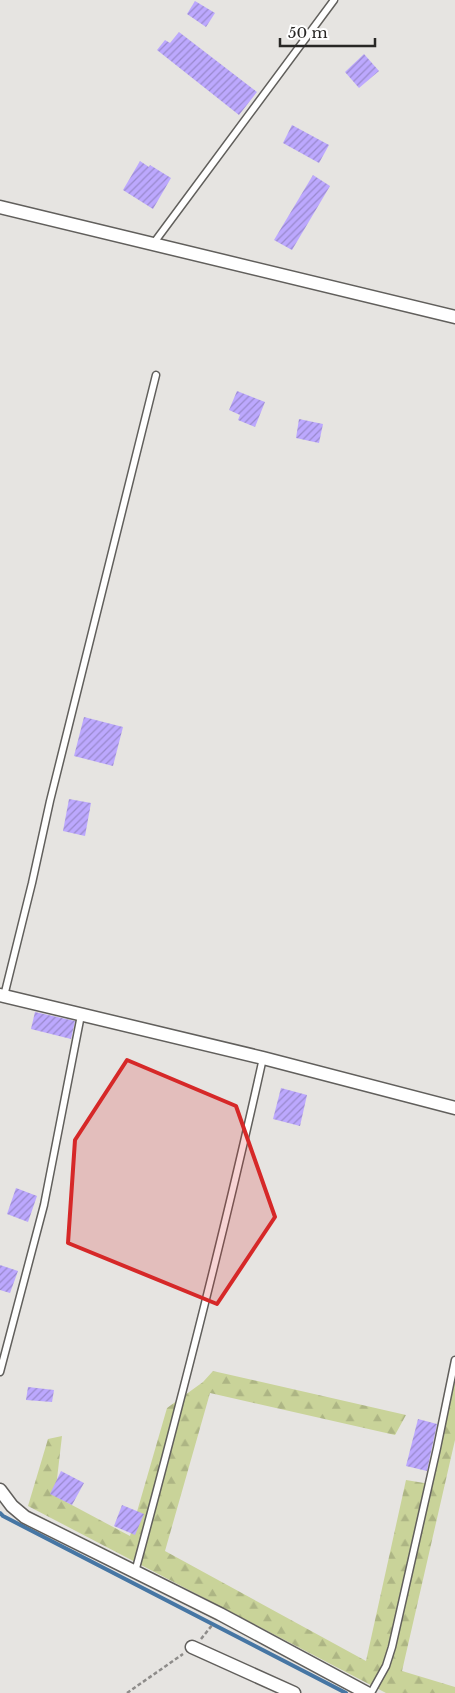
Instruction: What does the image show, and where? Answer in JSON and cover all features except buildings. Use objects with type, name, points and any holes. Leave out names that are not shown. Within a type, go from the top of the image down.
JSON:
[{"type":"street","points":[[0,207],[455,317]]},
{"type":"street","points":[[2,996],[263,1058],[455,1108]]},
{"type":"street","points":[[0,1490],[12,1506],[25,1517],[220,1614],[367,1693]]},
{"type":"street","points":[[192,1647],[294,1693]]},
{"type":"lane","points":[[153,244],[334,0]]},
{"type":"lane","points":[[2,996],[156,375]]},
{"type":"lane","points":[[0,1372],[44,1205],[81,1015]]},
{"type":"lane","points":[[135,1572],[180,1404],[238,1171],[263,1058]]},
{"type":"lane","points":[[371,1693],[386,1666],[392,1647],[455,1360]]},
{"type":"path","points":[[127,1693],[192,1647]]},
{"type":"highlighted area","points":[[127,1060],[236,1106],[275,1217],[217,1304],[68,1243],[75,1140]]},
{"type":"green space","points":[[213,1371],[406,1415],[395,1435],[210,1393],[165,1551],[366,1661],[406,1480],[430,1484],[455,1379],[455,1440],[402,1671],[455,1687],[455,1693],[386,1693],[28,1506],[48,1439],[62,1436],[55,1496],[130,1536],[167,1408],[203,1382]]},
{"type":"waterway","points":[[0,1513],[346,1693]]}]
